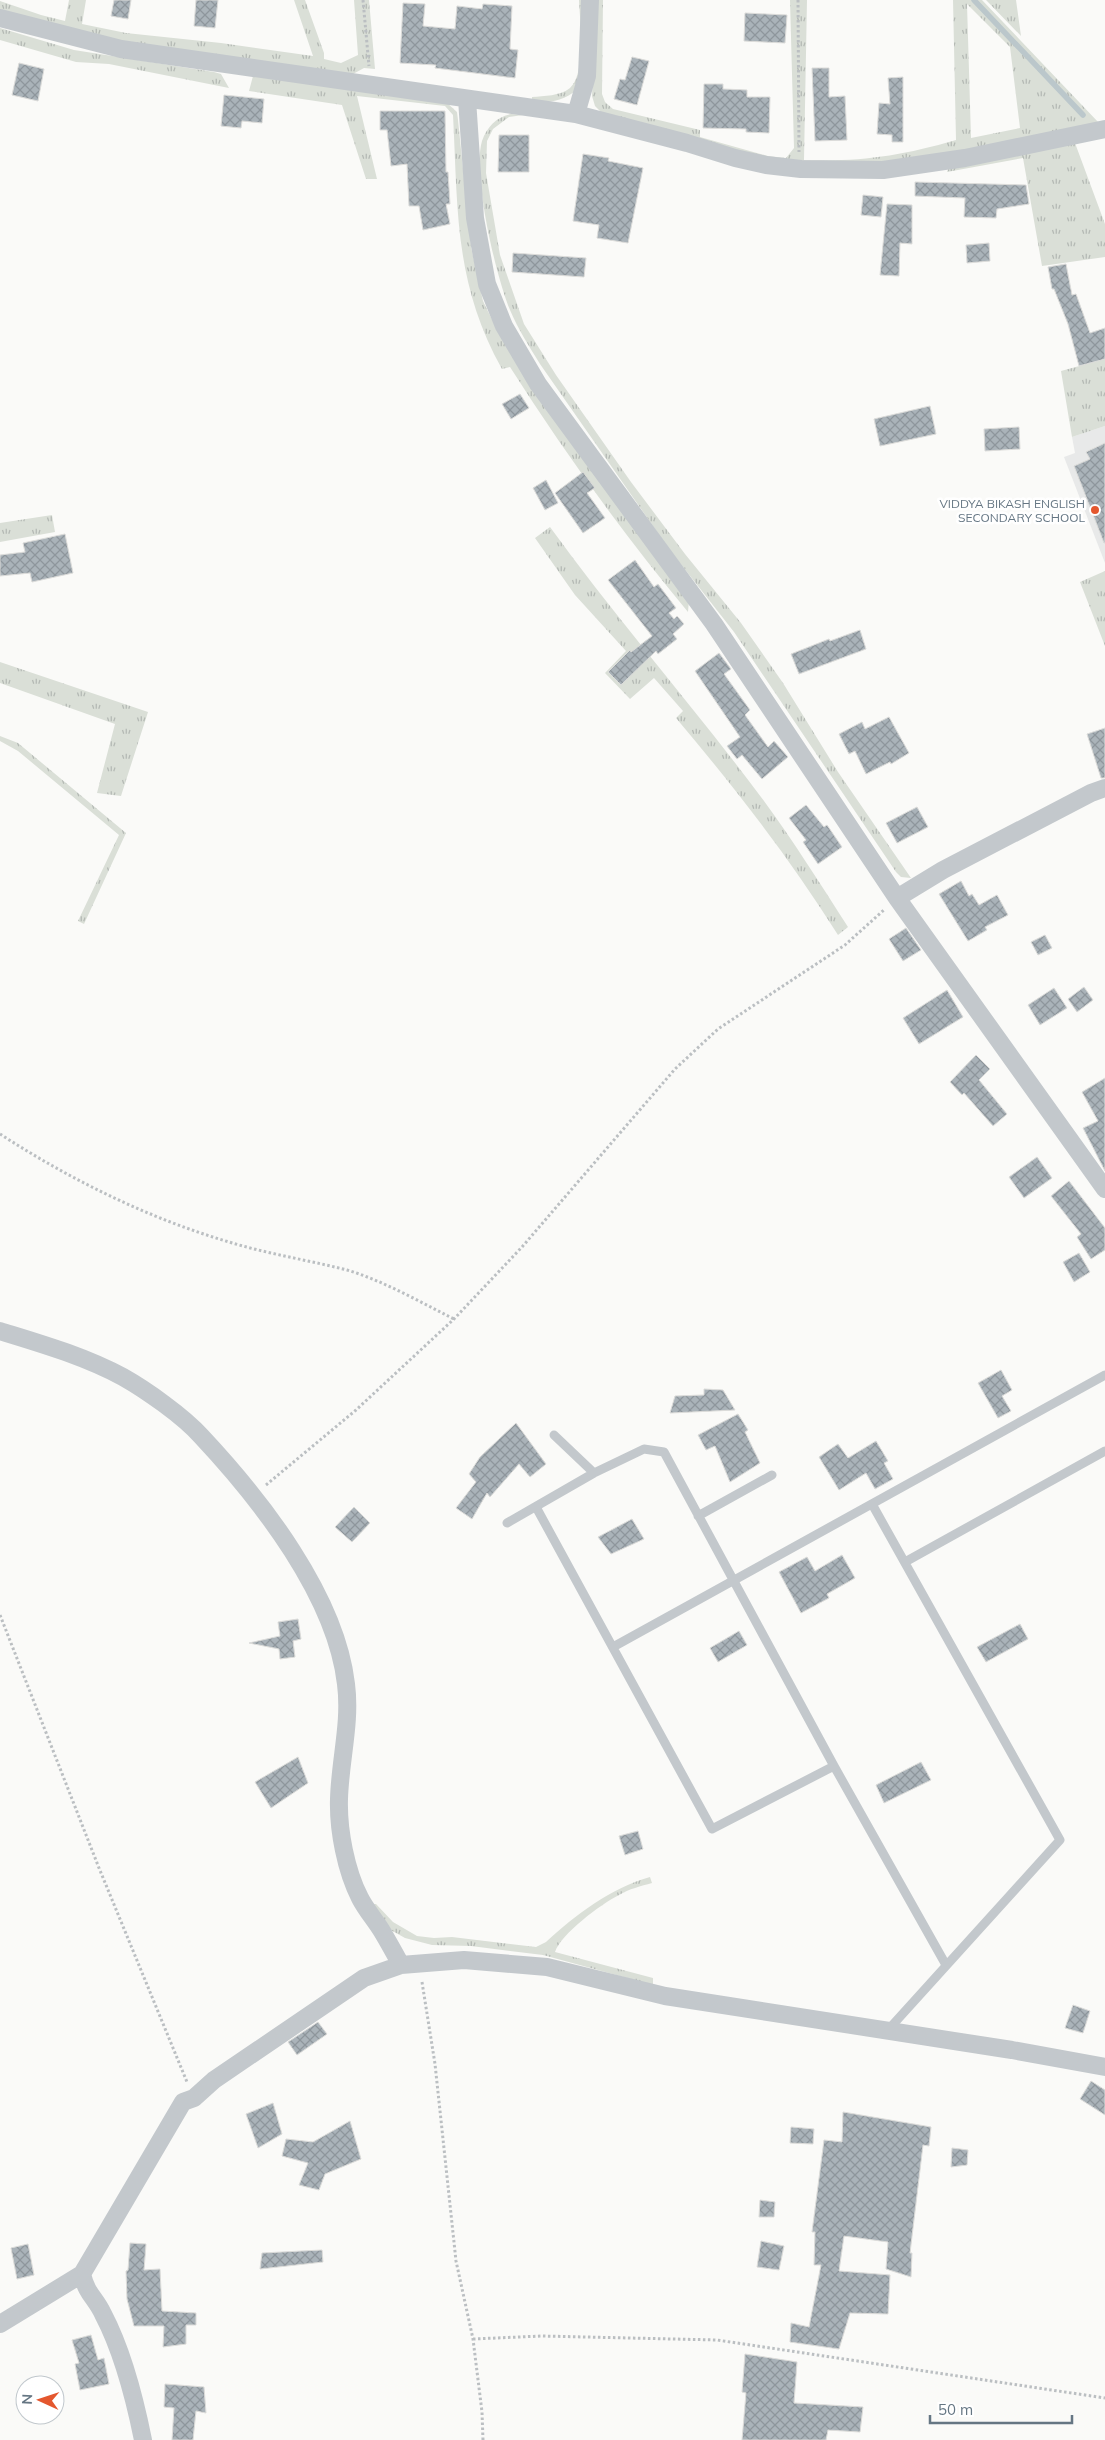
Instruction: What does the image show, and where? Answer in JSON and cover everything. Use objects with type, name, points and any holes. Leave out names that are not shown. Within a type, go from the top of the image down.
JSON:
[{"type":"street","points":[[576,114],[587,76],[590,0]]},
{"type":"street","points":[[0,18],[121,49],[576,114],[687,143],[735,158],[792,168],[845,172],[883,170],[965,158],[1105,129]]},
{"type":"street","points":[[467,99],[475,218],[487,284],[504,326],[538,384],[714,624],[897,898],[1105,1190]]},
{"type":"street","points":[[897,898],[943,870],[1091,793],[1105,788]]},
{"type":"street","points":[[0,1331],[94,1363],[149,1394],[200,1435],[252,1496],[293,1553],[318,1593],[339,1648],[346,1684],[348,1713],[338,1800],[342,1844],[360,1898],[401,1965]]},
{"type":"street","points":[[0,2324],[82,2274],[184,2102],[194,2098],[214,2080],[364,1978],[401,1965],[464,1960],[547,1968],[665,1996],[888,2030],[1105,2067]]},
{"type":"street","points":[[82,2274],[85,2290],[103,2313],[123,2366],[143,2440]]},
{"type":"lane","points":[[613,1647],[1105,1375]]},
{"type":"lane","points":[[554,1436],[594,1473]]},
{"type":"lane","points":[[507,1523],[594,1473],[644,1449],[664,1452],[834,1766],[946,1965]]},
{"type":"lane","points":[[905,1562],[1105,1451]]},
{"type":"lane","points":[[698,1516],[772,1476]]},
{"type":"lane","points":[[872,1504],[1060,1840],[888,2030]]},
{"type":"lane","points":[[536,1507],[712,1829],[834,1766]]},
{"type":"path","points":[[363,0],[371,84]]},
{"type":"path","points":[[792,168],[799,152],[798,0]]},
{"type":"path","points":[[252,1496],[356,1410],[454,1319],[522,1247],[675,1069],[718,1029],[845,945],[897,898]]},
{"type":"path","points":[[0,1134],[50,1165],[160,1218],[273,1254],[349,1271],[406,1294],[454,1319]]},
{"type":"path","points":[[0,1615],[96,1859],[194,2098]]},
{"type":"path","points":[[422,1982],[434,2064],[456,2261],[473,2339],[482,2412],[483,2440]]},
{"type":"path","points":[[473,2339],[542,2336],[717,2340],[1105,2398]]},
{"type":"shaded area","name":"VIDDYA BIKASH ENGLISH SECONDARY SCHOOL","points":[[1105,426],[1105,563],[1064,457],[1075,453],[1072,437]]},
{"type":"green space","points":[[69,0],[86,0],[82,24],[126,33],[221,43],[313,56],[294,0],[305,0],[324,53],[324,59],[341,63],[358,55],[354,0],[369,0],[375,69],[364,68],[353,74],[125,42],[0,10],[0,1],[65,21]]},
{"type":"green space","points":[[579,0],[585,0],[578,89],[556,100],[532,102],[532,97],[562,93],[570,88],[575,81],[581,47]]},
{"type":"green space","points":[[596,0],[603,0],[602,94],[605,102],[613,109],[700,130],[700,137],[768,156],[786,158],[794,148],[790,0],[807,0],[804,160],[863,159],[936,146],[956,140],[953,0],[982,0],[1099,123],[947,154],[876,164],[820,163],[764,158],[602,113],[595,106],[592,96]],"holes":[[[967,4],[1010,47],[1020,128],[971,138]]]},
{"type":"green space","points":[[986,0],[1016,0],[1021,36]]},
{"type":"green space","points":[[0,28],[74,50],[214,72],[221,74],[229,88],[109,64],[76,62],[0,40]]},
{"type":"green space","points":[[253,76],[447,103],[457,112],[471,247],[483,301],[499,334],[689,600],[688,612],[595,492],[510,367],[502,369],[486,337],[475,306],[461,245],[453,115],[445,106],[357,96],[377,179],[366,179],[342,105],[249,91]]},
{"type":"green space","points":[[511,114],[523,115],[509,117],[493,129],[487,141],[486,173],[500,255],[524,324],[556,375],[631,482],[685,554],[741,623],[783,683],[838,772],[911,878],[901,877],[896,872],[734,632],[669,549],[540,364],[517,324],[504,295],[492,251],[480,177],[480,156],[484,136],[489,127],[497,120]]},
{"type":"green space","points":[[1075,143],[1105,224],[1105,257],[1042,266],[1023,158],[947,172],[949,167]]},
{"type":"green space","points":[[1105,359],[1105,426],[1072,437],[1061,371]]},
{"type":"green space","points":[[52,515],[55,532],[0,542],[0,523]]},
{"type":"green space","points":[[550,527],[602,596],[738,766],[775,816],[848,927],[838,935],[761,824],[676,718],[683,711],[654,678],[630,699],[605,673],[626,651],[575,595],[535,538]]},
{"type":"green space","points":[[1105,571],[1105,646],[1080,582]]},
{"type":"green space","points":[[0,662],[148,712],[121,796],[97,793],[115,724],[0,683]]},
{"type":"green space","points":[[0,736],[18,743],[126,833],[84,924],[78,921],[119,835],[18,751],[0,741]]},
{"type":"green space","points":[[650,1877],[652,1883],[623,1893],[592,1912],[573,1928],[555,1952],[653,1978],[653,1985],[543,1955],[471,1946],[432,1945],[405,1938],[380,1924],[369,1904],[376,1904],[393,1922],[417,1936],[434,1938],[452,1937],[536,1947],[546,1942],[581,1912],[608,1895]]},
{"type":"building","points":[[114,0],[131,0],[128,19],[111,16]]},
{"type":"building","points":[[196,0],[218,0],[215,28],[194,26]]},
{"type":"building","points":[[403,3],[425,4],[423,26],[455,29],[457,6],[482,9],[483,4],[512,6],[510,49],[518,50],[515,78],[435,68],[436,65],[400,63]]},
{"type":"building","points":[[745,13],[787,15],[785,43],[744,41]]},
{"type":"building","points":[[632,57],[649,61],[637,105],[614,99],[620,79],[625,80]]},
{"type":"building","points":[[19,63],[44,69],[38,101],[12,95]]},
{"type":"building","points":[[812,68],[829,68],[829,97],[845,96],[847,140],[815,141]]},
{"type":"building","points":[[903,77],[903,142],[892,142],[892,135],[877,134],[879,103],[890,104],[888,78]]},
{"type":"building","points":[[704,84],[723,84],[723,89],[747,90],[747,97],[770,97],[769,133],[746,132],[746,129],[703,128]]},
{"type":"building","points":[[224,95],[264,99],[262,123],[242,121],[241,128],[221,126]]},
{"type":"building","points":[[380,111],[445,111],[446,172],[448,172],[450,204],[446,204],[450,224],[423,230],[419,206],[409,206],[407,164],[391,166],[387,130],[380,130]]},
{"type":"building","points":[[499,135],[529,135],[529,172],[498,172]]},
{"type":"building","points":[[583,154],[609,158],[608,161],[643,168],[628,243],[597,238],[599,225],[573,221]]},
{"type":"building","points":[[915,182],[1026,185],[1029,204],[997,209],[996,218],[964,217],[965,198],[915,196]]},
{"type":"building","points":[[863,195],[883,197],[881,217],[861,215]]},
{"type":"building","points":[[887,204],[912,205],[912,244],[900,243],[899,276],[880,275]]},
{"type":"building","points":[[989,243],[990,261],[967,263],[966,245]]},
{"type":"building","points":[[513,253],[586,258],[584,277],[512,272]]},
{"type":"building","points":[[1066,264],[1072,295],[1076,294],[1090,333],[1105,328],[1105,359],[1079,366],[1068,324],[1054,289],[1052,289],[1048,267]]},
{"type":"building","points":[[520,394],[529,408],[511,419],[502,404]]},
{"type":"building","points":[[930,406],[936,434],[880,446],[874,419]]},
{"type":"building","points":[[1019,427],[1020,449],[985,451],[984,429]]},
{"type":"building","points":[[1105,443],[1104,543],[1074,466],[1090,459],[1086,452]]},
{"type":"building","points":[[583,472],[595,488],[587,493],[605,518],[583,533],[555,493]]},
{"type":"building","points":[[546,480],[558,503],[545,510],[533,488]]},
{"type":"building","points":[[65,534],[73,573],[32,582],[30,573],[0,576],[0,555],[25,552],[23,543]]},
{"type":"building","points":[[635,560],[654,587],[658,584],[676,608],[669,613],[674,619],[677,616],[684,624],[673,634],[677,639],[658,654],[656,651],[621,685],[608,672],[630,650],[631,652],[652,636],[608,580]]},
{"type":"building","points":[[860,630],[866,649],[799,674],[791,654],[829,639],[830,641]]},
{"type":"building","points":[[719,653],[731,669],[724,674],[750,710],[745,715],[768,747],[774,741],[788,757],[762,779],[742,755],[737,759],[727,746],[740,737],[695,671]]},
{"type":"building","points":[[889,717],[909,753],[891,764],[890,762],[866,774],[855,751],[849,754],[839,734],[862,722],[865,729]]},
{"type":"building","points":[[1105,728],[1105,778],[1101,778],[1087,734]]},
{"type":"building","points":[[806,805],[824,827],[827,825],[842,847],[818,864],[803,842],[806,840],[789,818]]},
{"type":"building","points":[[917,807],[928,827],[897,843],[886,823]]},
{"type":"building","points":[[961,881],[969,896],[972,894],[979,905],[997,895],[1008,915],[985,927],[987,930],[968,941],[939,894]]},
{"type":"building","points":[[906,928],[921,950],[903,961],[889,939]]},
{"type":"building","points":[[1045,935],[1052,948],[1038,955],[1031,942]]},
{"type":"building","points":[[1084,987],[1093,1000],[1077,1012],[1068,999]]},
{"type":"building","points":[[1054,988],[1067,1008],[1040,1025],[1028,1005]]},
{"type":"building","points":[[947,990],[963,1017],[919,1044],[903,1018]]},
{"type":"building","points":[[976,1055],[990,1069],[979,1080],[1007,1114],[993,1126],[964,1093],[962,1095],[950,1082]]},
{"type":"building","points":[[1105,1078],[1105,1171],[1083,1128],[1098,1121],[1082,1092]]},
{"type":"building","points":[[1037,1157],[1052,1178],[1024,1198],[1009,1177]]},
{"type":"building","points":[[1069,1181],[1105,1228],[1105,1250],[1091,1259],[1077,1237],[1081,1234],[1051,1196]]},
{"type":"building","points":[[1079,1253],[1090,1272],[1074,1282],[1063,1262]]},
{"type":"building","points":[[1001,1370],[1012,1390],[1002,1396],[1011,1411],[998,1418],[978,1383]]},
{"type":"building","points":[[704,1389],[723,1390],[735,1410],[670,1413],[675,1396],[704,1395]]},
{"type":"building","points":[[738,1414],[748,1430],[745,1432],[760,1463],[730,1482],[715,1446],[706,1450],[698,1435]]},
{"type":"building","points":[[516,1423],[546,1464],[530,1477],[519,1464],[490,1497],[487,1493],[472,1519],[456,1508],[476,1482],[469,1474],[480,1457]]},
{"type":"building","points":[[876,1441],[888,1461],[884,1463],[893,1479],[875,1489],[866,1473],[839,1490],[819,1457],[838,1444],[848,1458]]},
{"type":"building","points":[[354,1507],[370,1523],[352,1542],[335,1527]]},
{"type":"building","points":[[632,1519],[644,1539],[611,1554],[598,1537]]},
{"type":"building","points":[[842,1555],[855,1578],[827,1594],[829,1598],[801,1613],[779,1572],[807,1557],[815,1571]]},
{"type":"building","points":[[298,1619],[301,1639],[293,1641],[295,1657],[280,1659],[279,1649],[249,1643],[280,1636],[278,1622]]},
{"type":"building","points":[[1020,1624],[1028,1639],[986,1662],[977,1647]]},
{"type":"building","points":[[739,1631],[747,1645],[718,1662],[710,1648]]},
{"type":"building","points":[[298,1757],[308,1783],[271,1808],[255,1782]]},
{"type":"building","points":[[921,1762],[931,1780],[884,1803],[876,1785]]},
{"type":"building","points":[[638,1831],[643,1849],[625,1855],[619,1836]]},
{"type":"building","points":[[1073,2005],[1090,2011],[1083,2033],[1065,2028]]},
{"type":"building","points":[[318,2022],[327,2034],[297,2055],[288,2042]]},
{"type":"building","points":[[1091,2081],[1105,2090],[1105,2115],[1080,2099]]},
{"type":"building","points":[[273,2103],[282,2134],[258,2148],[246,2114]]},
{"type":"building","points":[[843,2112],[931,2127],[929,2146],[923,2145],[910,2253],[912,2253],[911,2277],[886,2269],[888,2242],[844,2236],[839,2271],[890,2275],[888,2314],[850,2313],[839,2349],[790,2342],[791,2323],[809,2327],[821,2265],[814,2265],[815,2232],[812,2232],[824,2140],[842,2142]]},
{"type":"building","points":[[350,2121],[361,2159],[325,2174],[319,2190],[299,2185],[308,2163],[282,2156],[286,2139],[313,2142]]},
{"type":"building","points":[[791,2127],[814,2129],[813,2144],[790,2143]]},
{"type":"building","points":[[952,2148],[968,2150],[967,2165],[951,2167]]},
{"type":"building","points":[[760,2200],[775,2202],[774,2217],[759,2217]]},
{"type":"building","points":[[761,2241],[784,2246],[779,2270],[757,2267]]},
{"type":"building","points":[[130,2243],[146,2244],[144,2270],[160,2269],[162,2311],[196,2313],[196,2325],[186,2325],[186,2344],[163,2347],[164,2326],[134,2326],[127,2299],[126,2271],[128,2270]]},
{"type":"building","points":[[28,2244],[34,2275],[17,2279],[11,2248]]},
{"type":"building","points":[[322,2250],[323,2262],[260,2269],[262,2253]]},
{"type":"building","points":[[91,2335],[98,2360],[104,2358],[109,2384],[80,2390],[75,2364],[79,2363],[72,2340]]},
{"type":"building","points":[[745,2354],[797,2362],[794,2403],[863,2407],[860,2432],[828,2430],[826,2440],[742,2440],[746,2393],[742,2392]]},
{"type":"building","points":[[165,2384],[204,2387],[206,2413],[196,2411],[193,2440],[172,2440],[174,2408],[164,2407]]},
{"type":"waterway","points":[[974,0],[1083,115]]},
{"type":"place","name":"VIDDYA BIKASH ENGLISH SECONDARY SCHOOL","points":[[1095,510]]}]
